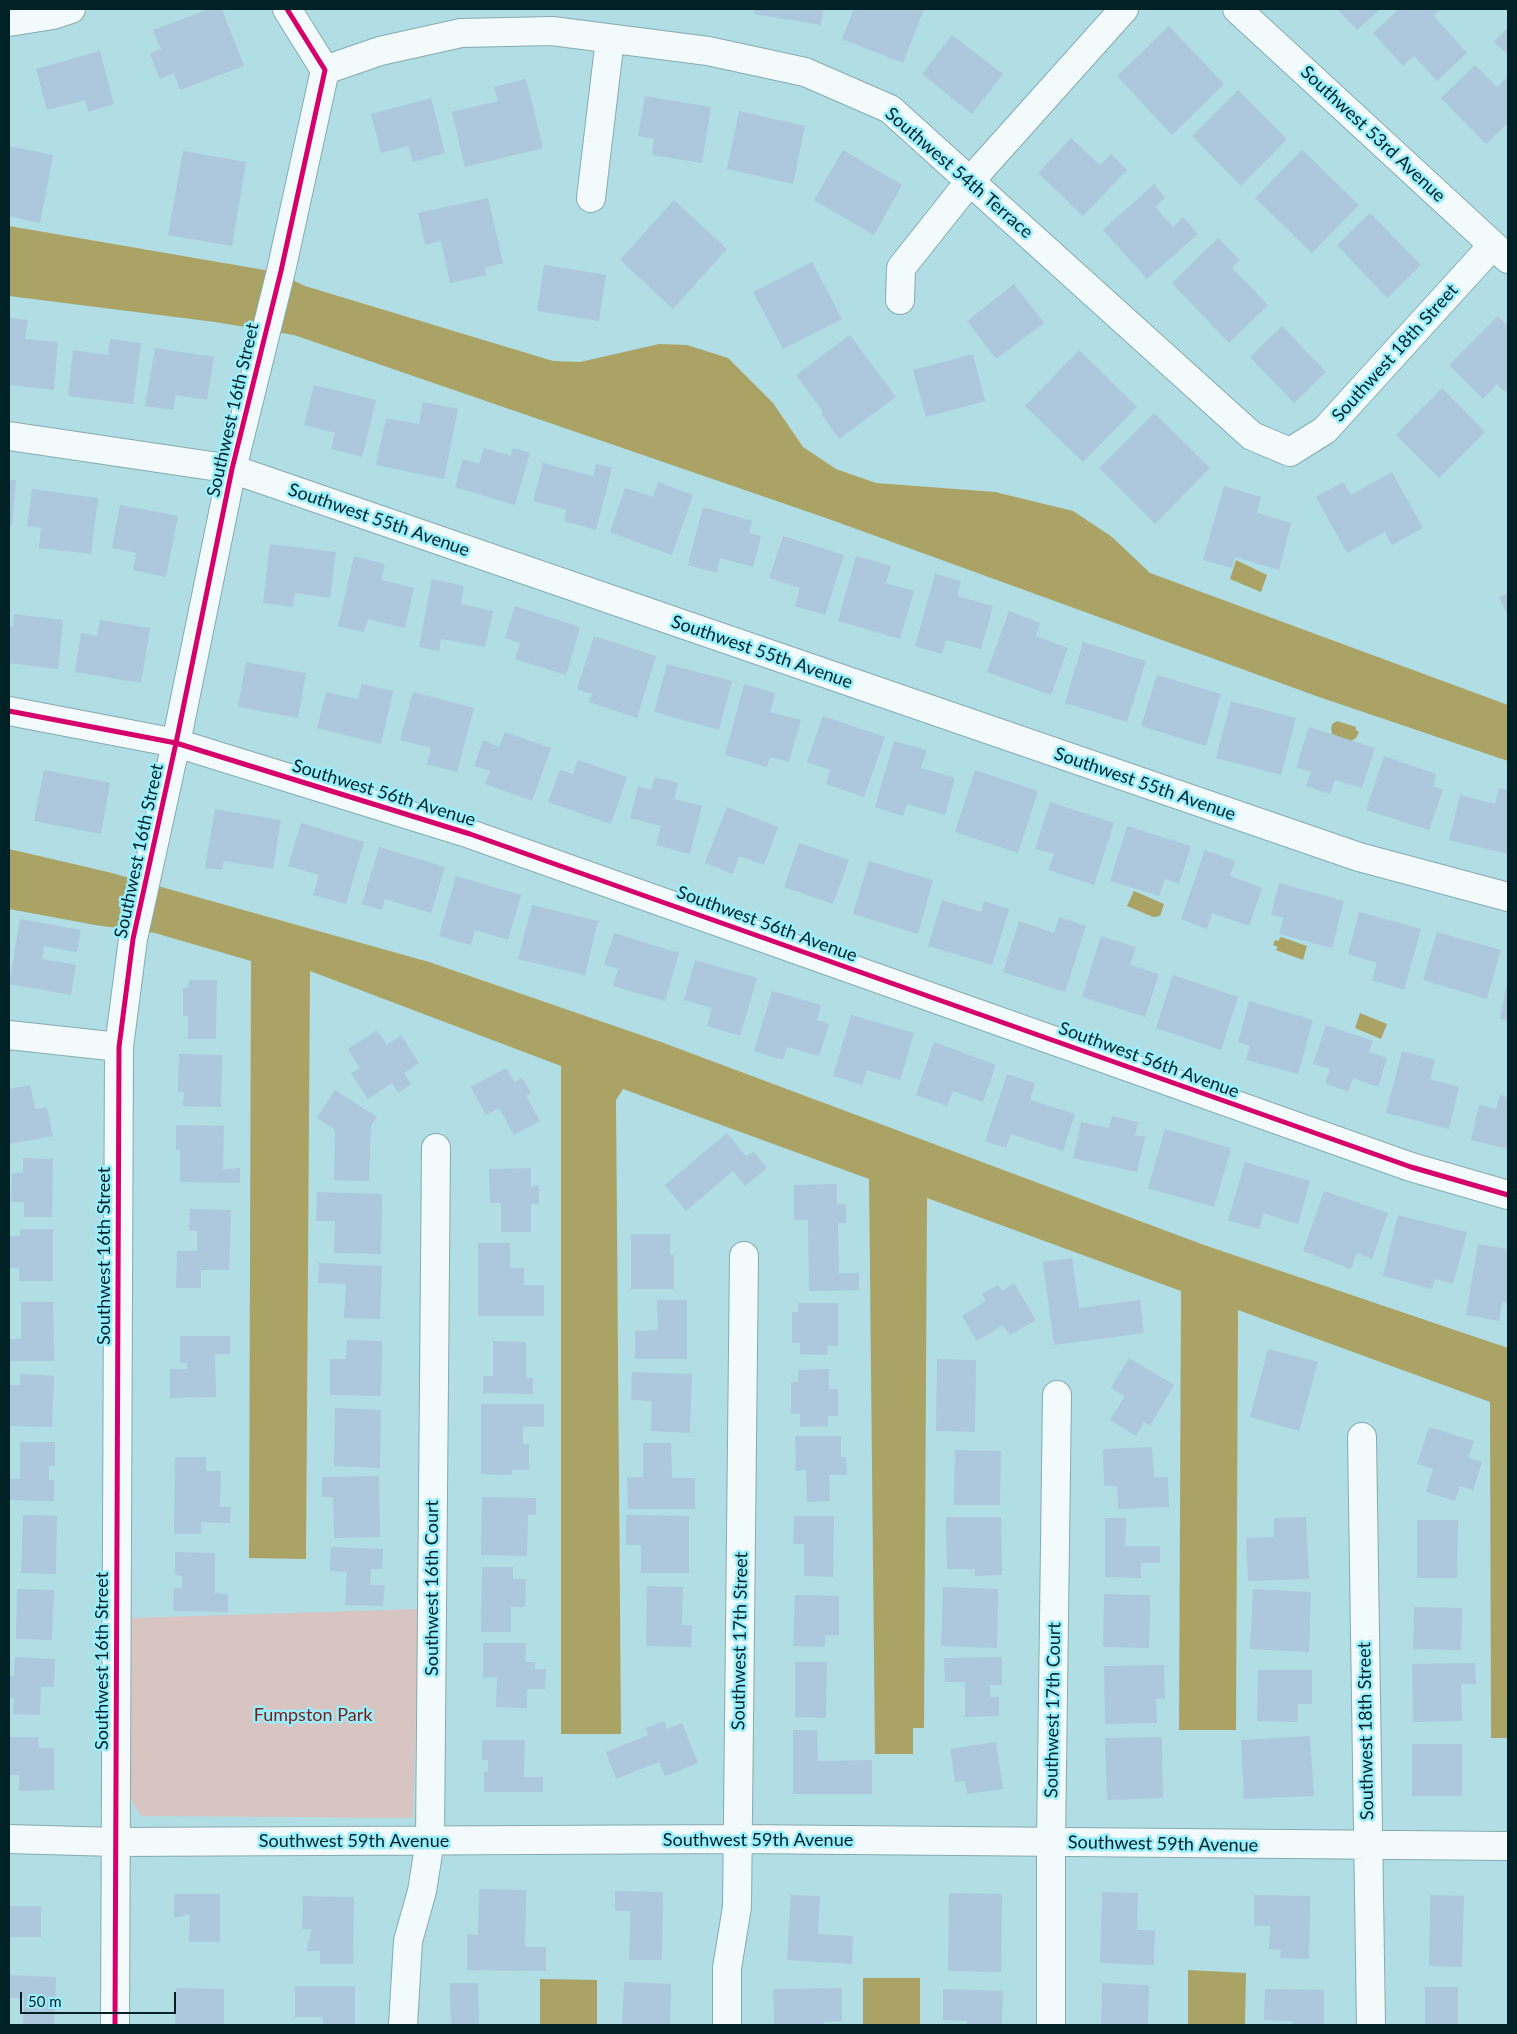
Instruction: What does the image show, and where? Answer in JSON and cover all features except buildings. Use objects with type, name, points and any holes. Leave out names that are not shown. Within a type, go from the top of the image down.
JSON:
[{"type":"street","points":[[9,22],[52,15],[71,9]]},
{"type":"street","points":[[286,9],[325,70]]},
{"type":"street","points":[[900,300],[901,268],[970,181],[1124,9]]},
{"type":"street","name":"Southwest 53rd Avenue","points":[[1237,9],[1501,252]]},
{"type":"street","name":"Southwest 54th Terrace","points":[[325,70],[380,51],[460,33],[552,31],[708,51],[805,72],[890,109],[1252,436],[1290,452]]},
{"type":"street","points":[[591,198],[610,39]]},
{"type":"street","name":"Southwest 16th Street","points":[[115,2025],[120,1047],[133,938],[176,743],[232,469],[281,271],[325,70]]},
{"type":"street","name":"Southwest 18th Street","points":[[1290,452],[1325,430],[1501,252]]},
{"type":"street","name":"Southwest 55th Avenue","points":[[9,436],[232,469],[1350,854],[1508,897]]},
{"type":"street","name":"Southwest 56th Avenue","points":[[9,711],[176,743],[470,834],[1411,1167],[1508,1195]]},
{"type":"street","points":[[9,1035],[120,1047]]},
{"type":"street","name":"Southwest 16th Court","points":[[403,2025],[408,1941],[422,1891],[430,1841],[436,1148]]},
{"type":"street","name":"Southwest 17th Street","points":[[727,2025],[727,1968],[737,1907],[744,1256]]},
{"type":"street","name":"Southwest 17th Court","points":[[1051,2025],[1051,1842],[1057,1395]]},
{"type":"street","name":"Southwest 18th Street","points":[[1362,1437],[1371,2025]]},
{"type":"street","name":"Southwest 59th Avenue","points":[[9,1839],[115,1842],[738,1839],[1508,1846]]},
{"type":"green space","name":"Fumpston Park","points":[[419,1609],[413,1818],[141,1816],[127,1793],[130,1618]]},
{"type":"shaded area","points":[[9,226],[276,272],[305,286],[553,361],[580,362],[659,344],[687,345],[728,358],[773,403],[803,447],[836,469],[876,483],[995,492],[1073,511],[1112,537],[1150,573],[1508,705],[1508,761],[1319,697],[826,518],[294,335],[215,322],[9,296]]},
{"type":"shaded area","points":[[1236,560],[1267,575],[1261,592],[1230,579]]},
{"type":"shaded area","points":[[1337,721],[1356,727],[1356,730],[1359,732],[1356,738],[1351,741],[1332,734],[1333,723]]},
{"type":"shaded area","points":[[9,849],[108,872],[429,962],[661,1042],[1204,1245],[1508,1348],[1508,1738],[1491,1738],[1490,1402],[1238,1310],[1236,1730],[1179,1730],[1181,1291],[927,1198],[924,1728],[913,1728],[913,1754],[875,1754],[869,1179],[623,1089],[616,1100],[621,1734],[561,1734],[561,1066],[310,971],[306,1559],[249,1558],[251,961],[155,933],[95,925],[9,909]]},
{"type":"shaded area","points":[[1134,891],[1164,904],[1160,916],[1153,917],[1127,906]]},
{"type":"shaded area","points":[[1281,937],[1307,946],[1303,960],[1276,950],[1278,947],[1273,945],[1275,940],[1278,941]]},
{"type":"shaded area","points":[[1360,1013],[1387,1024],[1381,1039],[1355,1028]]},
{"type":"shaded area","points":[[1188,1970],[1246,1973],[1245,2025],[1188,2025]]},
{"type":"shaded area","points":[[863,1978],[920,1978],[920,2025],[863,2025]]},
{"type":"shaded area","points":[[540,1979],[597,1980],[597,2025],[540,2025]]},
{"type":"cycle path","points":[[115,2025],[119,1047],[133,939],[176,743],[232,469],[281,271],[325,70],[287,9]]},
{"type":"cycle path","points":[[9,711],[176,743],[470,834],[1411,1167],[1508,1195]]}]
